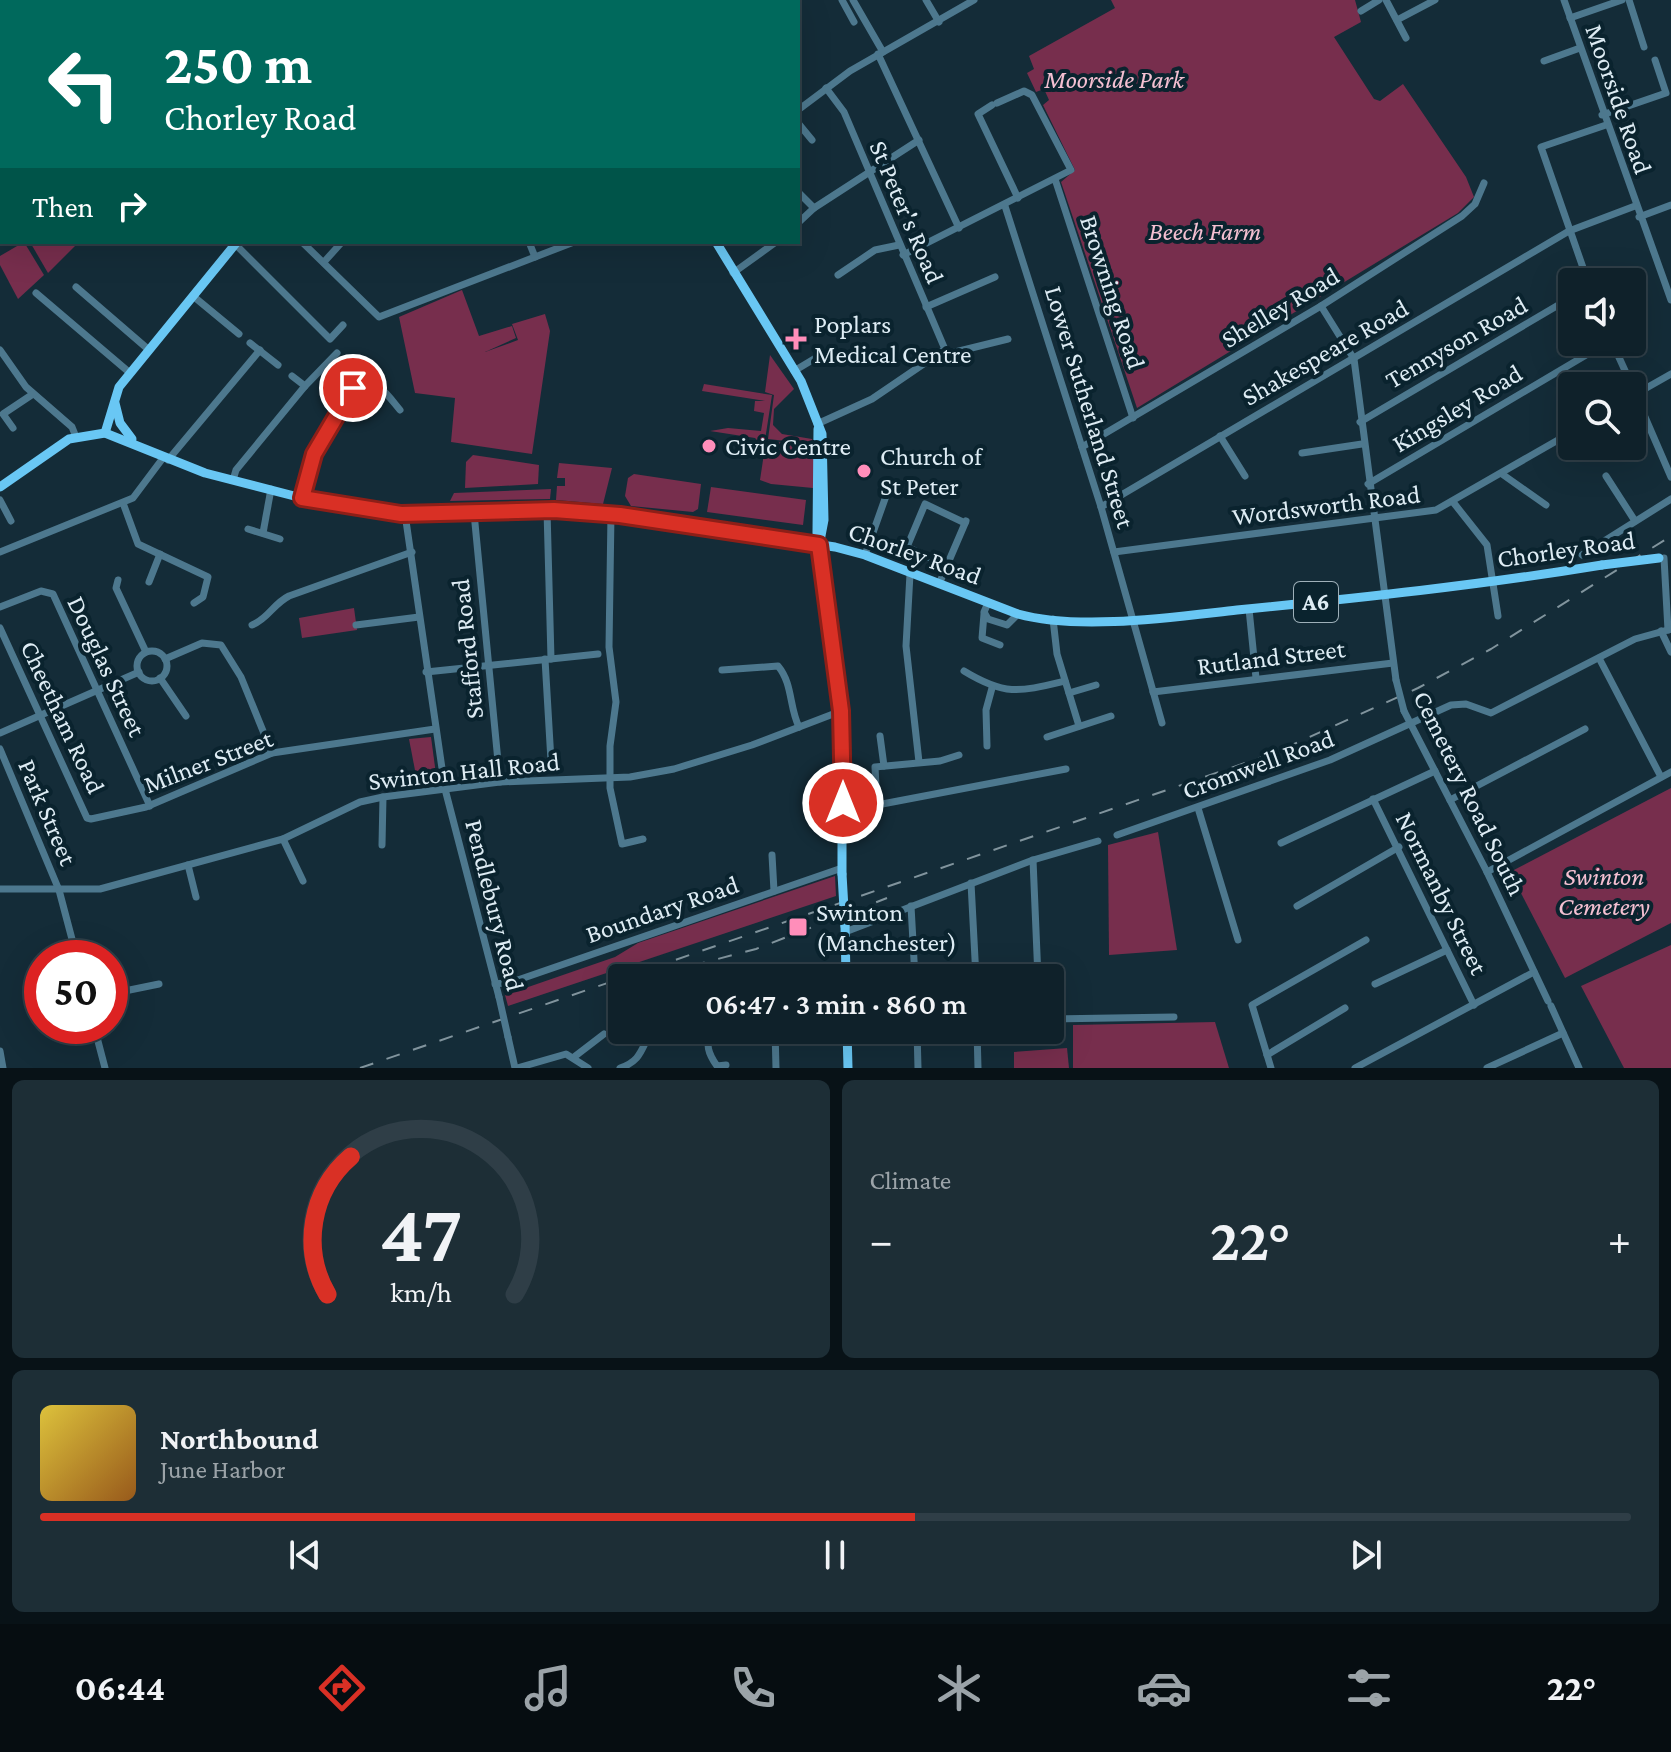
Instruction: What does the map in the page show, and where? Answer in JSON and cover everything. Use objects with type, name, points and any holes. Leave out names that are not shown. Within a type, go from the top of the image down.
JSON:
[{"type":"main road","points":[[105,433],[115,395],[130,373],[235,244]]},
{"type":"main road","points":[[717,244],[794,371],[818,426],[825,454],[824,532],[819,545],[841,711],[846,964]]},
{"type":"main road","points":[[115,395],[120,423],[134,442]]},
{"type":"main road","name":"Chorley Road","points":[[105,433],[134,442],[166,459],[302,498],[405,514],[547,510],[611,514],[819,545],[865,555],[939,584],[986,607],[1053,619],[1134,620],[1249,609],[1384,595],[1665,558]]},
{"type":"main road","name":"A6","points":[[0,487],[76,437],[105,433]]},
{"type":"main road","points":[[847,1044],[848,1068]]},
{"type":"street","points":[[842,0],[853,19],[859,11]]},
{"type":"street","points":[[853,0],[963,227]]},
{"type":"street","points":[[926,0],[939,22]]},
{"type":"street","points":[[800,108],[880,53],[974,0]]},
{"type":"street","points":[[1361,11],[1379,0]]},
{"type":"street","points":[[1386,0],[1406,38]]},
{"type":"street","points":[[1397,20],[1435,0]]},
{"type":"street","name":"Moorside Road","points":[[1564,0],[1602,115],[1671,300]]},
{"type":"street","points":[[1570,18],[1622,0]]},
{"type":"street","points":[[1629,0],[1644,47]]},
{"type":"street","points":[[1544,61],[1580,48]]},
{"type":"street","points":[[1602,115],[1666,93],[1655,60]]},
{"type":"street","name":"St Peter's Road","points":[[826,88],[844,112],[946,352]]},
{"type":"street","points":[[903,255],[1005,206],[1071,170],[1032,95],[1024,91],[978,114],[1018,198]]},
{"type":"street","points":[[800,125],[812,140]]},
{"type":"street","points":[[1583,268],[1541,147],[1606,125]]},
{"type":"street","points":[[800,221],[814,208],[919,140]]},
{"type":"street","name":"Browning Road","points":[[1055,179],[1133,418]]},
{"type":"street","name":"Shelley Road","points":[[1082,447],[1321,306],[1462,216],[1475,204],[1484,183]]},
{"type":"street","points":[[800,194],[814,208]]},
{"type":"street","points":[[1639,217],[1671,205]]},
{"type":"street","name":"Lower Sutherland Street","points":[[1005,206],[1101,507],[1162,723]]},
{"type":"street","name":"Shakespeare Road","points":[[1101,507],[1569,231],[1635,206]]},
{"type":"street","points":[[237,244],[330,339],[343,325]]},
{"type":"street","points":[[304,244],[379,317],[569,244]]},
{"type":"street","points":[[324,262],[340,244]]},
{"type":"street","points":[[530,244],[535,257]]},
{"type":"street","points":[[733,274],[773,244]]},
{"type":"street","points":[[838,275],[875,250],[899,245]]},
{"type":"street","points":[[926,307],[995,277]]},
{"type":"street","points":[[76,287],[149,350]]},
{"type":"street","points":[[36,293],[130,373]]},
{"type":"street","points":[[193,296],[239,334]]},
{"type":"street","name":"Tennyson Road","points":[[1360,422],[1558,305]]},
{"type":"street","points":[[1321,306],[1354,359]]},
{"type":"street","points":[[818,426],[872,399],[946,352],[1008,339]]},
{"type":"street","points":[[250,343],[278,365]]},
{"type":"street","points":[[0,350],[33,394],[72,427],[76,437]]},
{"type":"street","points":[[0,552],[133,498],[260,350]]},
{"type":"street","points":[[233,480],[236,470],[305,386],[337,353]]},
{"type":"street","points":[[794,371],[819,356]]},
{"type":"street","name":"Kingsley Road","points":[[1368,484],[1586,356]]},
{"type":"street","name":"Cemetery Road South","points":[[1354,359],[1362,444],[1393,663],[1404,711],[1487,872],[1579,1068]]},
{"type":"street","points":[[1646,385],[1671,374]]},
{"type":"street","points":[[292,376],[305,386]]},
{"type":"street","points":[[302,498],[314,454],[353,388],[368,383],[379,387],[400,410]]},
{"type":"street","points":[[13,428],[3,414],[33,394]]},
{"type":"street","points":[[1646,420],[1671,477]]},
{"type":"street","points":[[1220,436],[1245,476]]},
{"type":"street","name":"Wordsworth Road","points":[[1114,552],[1436,510],[1558,440]]},
{"type":"street","points":[[1302,453],[1362,444]]},
{"type":"street","points":[[1502,474],[1546,505]]},
{"type":"street","points":[[1606,476],[1635,521]]},
{"type":"street","points":[[263,533],[271,489]]},
{"type":"street","points":[[865,555],[886,496]]},
{"type":"street","points":[[1582,555],[1671,499]]},
{"type":"street","points":[[0,500],[11,521]]},
{"type":"street","points":[[1453,502],[1485,540],[1498,616]]},
{"type":"street","points":[[123,503],[138,544],[208,577],[203,597],[194,603]]},
{"type":"street","points":[[939,584],[948,566],[966,521],[925,504],[907,547],[948,566]]},
{"type":"street","points":[[547,510],[548,659],[552,766],[556,791]]},
{"type":"street","name":"Stafford Road","points":[[474,513],[500,782]]},
{"type":"street","name":"Pendlebury Road","points":[[405,514],[445,789],[516,1068]]},
{"type":"street","points":[[611,514],[609,647],[616,702],[610,746],[611,777],[622,844],[643,839]]},
{"type":"street","points":[[248,529],[280,539]]},
{"type":"street","points":[[252,625],[265,618],[277,602],[289,596],[412,552]]},
{"type":"street","points":[[149,582],[160,554]]},
{"type":"street","points":[[1665,558],[1667,630],[1671,652]]},
{"type":"street","points":[[910,574],[906,646],[919,762]]},
{"type":"street","points":[[118,580],[116,588],[146,652]]},
{"type":"street","name":"Douglas Street","points":[[0,607],[41,591],[53,594],[150,806]]},
{"type":"street","points":[[986,607],[988,619],[1007,625],[1018,614]]},
{"type":"street","points":[[986,607],[982,638],[1000,645]]},
{"type":"street","points":[[1249,609],[1256,678]]},
{"type":"street","points":[[356,625],[419,617]]},
{"type":"street","points":[[1053,619],[1065,681],[1079,726]]},
{"type":"street","name":"Cheetham Road","points":[[0,628],[87,818],[91,819]]},
{"type":"street","name":"Cromwell Road","points":[[1117,835],[1330,760],[1460,703],[1491,713],[1599,658],[1667,630]]},
{"type":"street","points":[[165,659],[202,643],[221,645],[241,677],[272,753]]},
{"type":"street","points":[[155,651],[165,659],[167,668],[160,678],[151,680],[139,672],[138,663],[146,652],[155,651]]},
{"type":"street","points":[[426,672],[598,654]]},
{"type":"street","points":[[1599,658],[1661,777]]},
{"type":"street","name":"Rutland Street","points":[[1153,692],[1393,663]]},
{"type":"street","points":[[722,670],[778,666],[789,687],[790,707],[799,727]]},
{"type":"street","points":[[964,671],[992,688],[1038,688],[1065,681]]},
{"type":"street","points":[[0,733],[139,672]]},
{"type":"street","points":[[160,678],[186,716]]},
{"type":"street","points":[[1069,693],[1096,685]]},
{"type":"street","points":[[987,746],[986,710],[992,688]]},
{"type":"street","name":"Swinton Hall Road","points":[[0,889],[100,889],[283,839],[360,802],[383,797],[500,782],[611,777],[674,769],[841,711]]},
{"type":"street","points":[[1047,737],[1111,716]]},
{"type":"street","name":"Milner Street","points":[[91,819],[150,806],[272,753],[435,729]]},
{"type":"street","points":[[1450,800],[1585,729]]},
{"type":"street","points":[[877,805],[880,736]]},
{"type":"street","name":"Park Street","points":[[0,749],[59,890],[72,940]]},
{"type":"street","points":[[879,766],[959,755]]},
{"type":"street","points":[[843,803],[877,805],[1066,769]]},
{"type":"street","points":[[1281,843],[1435,771]]},
{"type":"street","points":[[1487,872],[1671,772]]},
{"type":"street","points":[[382,845],[383,797]]},
{"type":"street","name":"Normanby Street","points":[[1373,799],[1474,1005]]},
{"type":"street","points":[[1198,808],[1238,940]]},
{"type":"street","points":[[283,839],[303,881]]},
{"type":"street","points":[[845,929],[1033,860],[1098,841]]},
{"type":"street","points":[[1297,906],[1399,847]]},
{"type":"street","points":[[772,855],[774,891]]},
{"type":"street","points":[[1033,860],[1037,964]]},
{"type":"street","points":[[188,865],[196,897]]},
{"type":"street","name":"Boundary Road","points":[[495,984],[512,982],[774,891],[842,871]]},
{"type":"street","points":[[971,883],[975,964]]},
{"type":"street","points":[[911,906],[914,964]]},
{"type":"street","points":[[1271,1068],[1252,1005],[1366,940]]},
{"type":"street","points":[[1375,984],[1447,950]]},
{"type":"street","points":[[1355,1068],[1534,972]]},
{"type":"street","points":[[128,990],[159,984]]},
{"type":"street","points":[[1267,1055],[1345,1008]]},
{"type":"street","points":[[1064,1019],[1174,1017]]},
{"type":"street","points":[[1487,1068],[1563,1033]]},
{"type":"street","points":[[574,1057],[604,1034]]},
{"type":"street","points":[[99,1044],[105,1068]]},
{"type":"street","points":[[620,1068],[638,1060],[645,1044]]},
{"type":"street","points":[[706,1044],[719,1066]]},
{"type":"street","points":[[775,1044],[776,1068]]},
{"type":"street","points":[[917,1044],[918,1068]]},
{"type":"street","points":[[977,1044],[978,1068]]},
{"type":"street","points":[[0,1051],[3,1068]]},
{"type":"street","points":[[516,1068],[566,1054],[588,1068]]},
{"type":"street","points":[[638,1060],[645,1068]]},
{"type":"green space","name":"Beech Farm","points":[[1111,0],[1355,0],[1361,22],[1334,37],[1374,99],[1380,101],[1403,84],[1466,177],[1474,197],[1458,213],[1137,408],[1061,182],[1075,170],[1043,105],[1049,100],[1044,89],[1036,92],[1027,73],[1034,69],[1029,56],[1115,8]]},
{"type":"green space","points":[[25,244],[44,275],[18,299],[0,265],[0,256]]},
{"type":"green space","points":[[31,244],[77,244],[48,273]]},
{"type":"green space","points":[[462,290],[479,336],[512,326],[516,338],[485,352],[518,340],[512,324],[545,314],[550,331],[532,454],[451,442],[455,398],[415,393],[399,317]]},
{"type":"green space","points":[[770,355],[794,389],[774,409],[773,425],[782,434],[812,439],[814,444],[768,439],[774,395],[765,392]]},
{"type":"green space","points":[[704,384],[772,395],[765,440],[761,444],[755,438],[710,431],[728,428],[761,431],[764,413],[754,411],[755,401],[765,401],[702,391]]},
{"type":"green space","points":[[777,442],[815,447],[813,488],[760,480],[765,447]]},
{"type":"green space","points":[[473,455],[539,465],[538,484],[465,488],[466,462]]},
{"type":"green space","points":[[559,463],[612,468],[603,504],[556,500],[557,486],[565,486],[565,478],[557,478]]},
{"type":"green space","points":[[634,474],[701,484],[698,509],[693,512],[631,506],[625,496],[628,478]]},
{"type":"green space","points":[[711,487],[806,500],[803,525],[707,512]]},
{"type":"green space","points":[[551,489],[550,499],[450,501],[454,493]]},
{"type":"green space","points":[[354,608],[357,630],[302,638],[299,618]]},
{"type":"green space","points":[[431,737],[437,782],[418,786],[409,739]]},
{"type":"green space","name":"Swinton Cemetery","points":[[1671,788],[1671,923],[1565,978],[1510,872]]},
{"type":"green space","points":[[1158,832],[1177,950],[1109,955],[1108,845]]},
{"type":"green space","points":[[835,876],[836,896],[633,964],[608,964],[608,972],[508,1006],[505,995],[615,957],[638,943]]},
{"type":"green space","points":[[1671,945],[1671,1068],[1624,1068],[1581,986]]},
{"type":"green space","points":[[1215,1022],[1229,1068],[1073,1068],[1073,1025]]},
{"type":"green space","points":[[1067,1048],[1069,1068],[1014,1068],[1014,1052]]},
{"type":"railway","points":[[664,964],[1274,753],[1418,688],[1491,649],[1671,536]]},
{"type":"railway","points":[[698,964],[756,949],[887,898]]},
{"type":"railway","points":[[360,1068],[608,983]]},
{"type":"place","name":"Poplars Medical Centre","points":[[796,339]]},
{"type":"place","name":"Civic Centre","points":[[709,446]]},
{"type":"place","name":"Church of St Peter","points":[[864,471]]},
{"type":"place","name":"Swinton (Manchester)","points":[[798,927]]},
{"type":"route","points":[[353,388],[314,454],[302,498],[401,514],[554,510],[620,515],[819,545],[832,662],[841,711],[843,803]]},
{"type":"park label","name":"Moorside Park","points":[[1114,79]]}]
